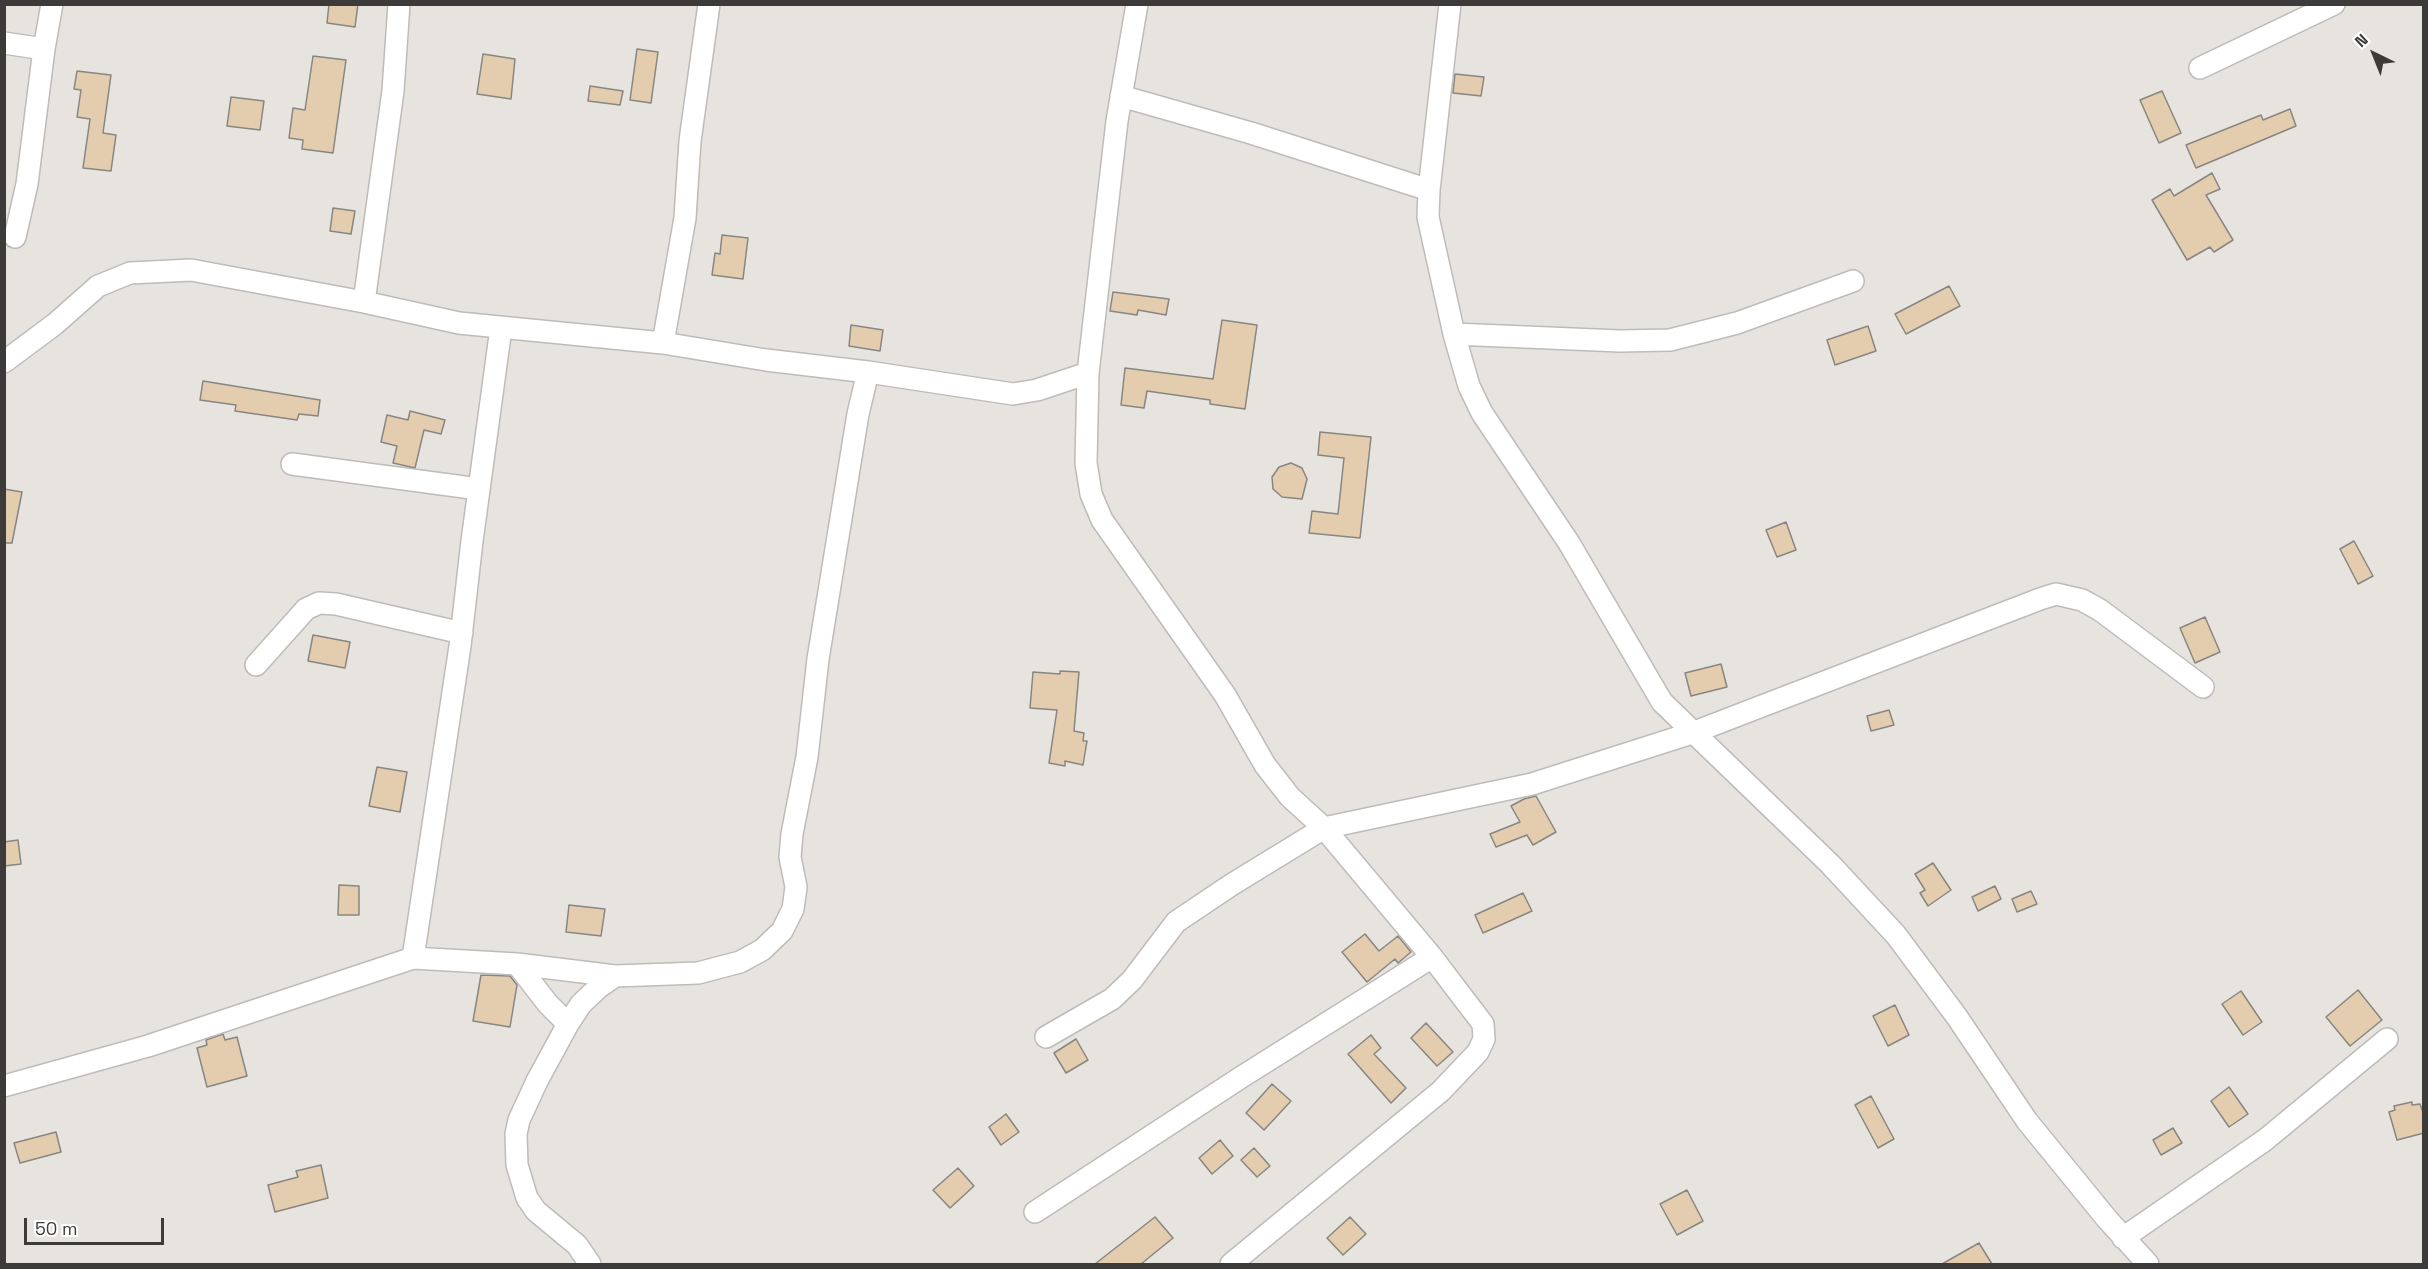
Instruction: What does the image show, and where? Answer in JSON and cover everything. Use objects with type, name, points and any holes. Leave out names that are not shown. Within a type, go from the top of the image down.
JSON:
[{"type":"street","points":[[15,237],[28,172],[52,4]]},
{"type":"street","points":[[364,302],[393,91],[399,4]]},
{"type":"street","points":[[663,343],[685,218],[690,141],[709,4]]},
{"type":"street","points":[[1137,4],[1121,96],[1088,373],[1086,463],[1091,494],[1102,520],[1225,695],[1265,765],[1290,797],[1324,828],[1432,957],[1483,1024],[1484,1040],[1478,1052],[1441,1091],[1231,1264]]},
{"type":"street","points":[[1450,4],[1429,190],[1428,218],[1454,334],[1469,386],[1482,413],[1569,543],[1662,702],[1830,864],[1896,935],[1958,1017],[2027,1121],[2123,1238],[2148,1264]]},
{"type":"street","points":[[2200,68],[2334,4]]},
{"type":"street","points":[[4,44],[44,49]]},
{"type":"street","points":[[1121,96],[1251,133],[1429,190]]},
{"type":"street","points":[[4,362],[55,324],[98,286],[130,273],[191,270],[364,302],[459,323],[663,343],[766,360],[868,372],[1013,394],[1037,390],[1088,373]]},
{"type":"street","points":[[1454,334],[1610,341],[1670,340],[1737,323],[1853,282]]},
{"type":"street","points":[[413,958],[462,633],[501,328]]},
{"type":"street","points":[[4,1086],[148,1046],[413,958],[517,964],[615,976],[698,973],[740,962],[762,950],[782,931],[793,909],[795,888],[790,857],[792,834],[807,757],[818,660],[858,414],[868,372]]},
{"type":"street","points":[[292,464],[479,489]]},
{"type":"street","points":[[1046,1037],[1112,999],[1132,980],[1176,922],[1324,828],[1532,784],[1692,733],[2056,594],[2082,600],[2100,610],[2204,687]]},
{"type":"street","points":[[256,664],[306,609],[319,603],[336,604],[462,633]]},
{"type":"street","points":[[1035,1212],[1239,1078],[1432,957]]},
{"type":"street","points":[[517,964],[548,1004],[568,1024]]},
{"type":"street","points":[[591,1264],[577,1245],[536,1211],[526,1198],[517,1165],[516,1134],[519,1120],[537,1081],[568,1024],[581,1004],[598,987],[615,976]]},
{"type":"street","points":[[2123,1238],[2265,1140],[2387,1039]]},
{"type":"building","points":[[329,4],[358,4],[355,27],[327,23]]},
{"type":"building","points":[[637,49],[658,52],[651,103],[630,100]]},
{"type":"building","points":[[483,54],[515,59],[511,99],[477,94]]},
{"type":"building","points":[[313,56],[346,60],[333,153],[302,149],[303,140],[289,138],[293,108],[305,110]]},
{"type":"building","points":[[77,71],[111,75],[103,133],[116,135],[111,171],[83,168],[90,119],[77,117],[81,90],[74,89]]},
{"type":"building","points":[[1455,74],[1484,77],[1481,96],[1453,93]]},
{"type":"building","points":[[590,86],[623,91],[620,105],[588,101]]},
{"type":"building","points":[[2162,91],[2181,133],[2159,143],[2140,100]]},
{"type":"building","points":[[231,97],[264,101],[260,130],[227,126]]},
{"type":"building","points":[[2290,109],[2296,126],[2196,168],[2186,145],[2261,115],[2263,120]]},
{"type":"building","points":[[2212,173],[2220,189],[2206,195],[2233,240],[2214,252],[2210,247],[2187,260],[2152,200],[2170,189],[2174,196]]},
{"type":"building","points":[[333,208],[355,211],[351,234],[330,231]]},
{"type":"building","points":[[722,235],[748,238],[743,279],[712,275],[715,253],[720,254]]},
{"type":"building","points":[[1949,286],[1960,306],[1906,334],[1895,314]]},
{"type":"building","points":[[1113,292],[1169,299],[1166,315],[1138,310],[1137,315],[1110,311]]},
{"type":"building","points":[[1222,320],[1257,325],[1245,409],[1210,404],[1210,400],[1147,391],[1144,408],[1121,405],[1125,368],[1213,379]]},
{"type":"building","points":[[851,325],[883,330],[880,351],[849,346]]},
{"type":"building","points":[[1868,326],[1876,351],[1835,365],[1827,340]]},
{"type":"building","points":[[203,381],[320,400],[318,416],[299,414],[297,420],[235,411],[236,405],[200,400]]},
{"type":"building","points":[[410,411],[445,420],[441,434],[424,430],[415,468],[393,463],[397,446],[381,442],[387,415],[408,420]]},
{"type":"building","points":[[1320,432],[1371,437],[1360,538],[1309,533],[1312,511],[1338,514],[1344,458],[1318,455]]},
{"type":"building","points":[[1291,463],[1302,468],[1307,479],[1302,499],[1282,497],[1273,489],[1272,477],[1279,467]]},
{"type":"building","points":[[4,489],[22,492],[12,543],[4,543]]},
{"type":"building","points":[[1786,522],[1796,550],[1777,557],[1766,530]]},
{"type":"building","points":[[2354,541],[2373,576],[2358,584],[2340,549]]},
{"type":"building","points":[[2205,617],[2220,652],[2195,663],[2180,628]]},
{"type":"building","points":[[313,635],[350,642],[345,668],[308,661]]},
{"type":"building","points":[[1721,664],[1727,687],[1691,696],[1685,673]]},
{"type":"building","points":[[1060,671],[1079,672],[1074,731],[1084,733],[1083,741],[1087,741],[1083,765],[1065,761],[1065,766],[1049,763],[1057,710],[1030,708],[1033,672],[1060,674]]},
{"type":"building","points":[[1889,710],[1894,725],[1871,731],[1867,716]]},
{"type":"building","points":[[377,767],[407,772],[400,812],[369,806]]},
{"type":"building","points":[[1536,796],[1556,832],[1533,845],[1527,835],[1496,847],[1490,834],[1520,822],[1511,806]]},
{"type":"building","points":[[18,840],[21,864],[4,866],[4,842]]},
{"type":"building","points":[[1933,863],[1951,890],[1928,906],[1920,893],[1925,890],[1915,874]]},
{"type":"building","points":[[339,885],[359,886],[359,915],[338,915]]},
{"type":"building","points":[[1995,886],[2001,899],[1978,911],[1972,897]]},
{"type":"building","points":[[2031,891],[2037,904],[2017,912],[2012,899]]},
{"type":"building","points":[[1523,893],[1532,911],[1483,933],[1475,915]]},
{"type":"building","points":[[569,905],[605,909],[601,936],[566,932]]},
{"type":"building","points":[[1365,934],[1379,951],[1398,936],[1411,952],[1398,963],[1395,959],[1367,982],[1342,952]]},
{"type":"building","points":[[481,975],[510,976],[517,985],[510,1027],[473,1021]]},
{"type":"building","points":[[2358,990],[2382,1020],[2350,1046],[2326,1017]]},
{"type":"building","points":[[2241,991],[2262,1022],[2243,1035],[2222,1004]]},
{"type":"building","points":[[1895,1005],[1909,1035],[1888,1046],[1873,1016]]},
{"type":"building","points":[[1426,1023],[1453,1052],[1437,1066],[1411,1038]]},
{"type":"building","points":[[223,1034],[225,1040],[237,1037],[247,1076],[207,1087],[197,1048],[207,1045],[206,1040]]},
{"type":"building","points":[[1371,1035],[1381,1048],[1374,1054],[1406,1088],[1391,1103],[1348,1054]]},
{"type":"building","points":[[1076,1039],[1088,1060],[1066,1073],[1054,1053]]},
{"type":"building","points":[[1272,1084],[1291,1101],[1264,1130],[1246,1113]]},
{"type":"building","points":[[2229,1087],[2248,1114],[2229,1127],[2211,1101]]},
{"type":"building","points":[[1871,1096],[1894,1139],[1878,1148],[1855,1105]]},
{"type":"building","points":[[2412,1102],[2412,1105],[2420,1104],[2424,1115],[2424,1133],[2397,1140],[2389,1112],[2395,1110],[2394,1106]]},
{"type":"building","points":[[1006,1114],[1019,1132],[1001,1145],[989,1127]]},
{"type":"building","points":[[2173,1128],[2182,1143],[2161,1155],[2153,1140]]},
{"type":"building","points":[[56,1132],[61,1152],[20,1163],[14,1143]]},
{"type":"building","points":[[1220,1140],[1233,1156],[1212,1174],[1199,1158]]},
{"type":"building","points":[[1254,1148],[1270,1166],[1257,1177],[1241,1160]]},
{"type":"building","points":[[321,1165],[328,1198],[275,1212],[268,1185],[298,1177],[296,1171]]},
{"type":"building","points":[[958,1168],[974,1186],[950,1208],[933,1190]]},
{"type":"building","points":[[1687,1190],[1703,1221],[1677,1235],[1660,1204]]},
{"type":"building","points":[[1155,1217],[1173,1238],[1141,1264],[1095,1264]]},
{"type":"building","points":[[1350,1217],[1366,1234],[1343,1255],[1327,1238]]},
{"type":"building","points":[[1979,1243],[1992,1264],[1942,1264]]}]
